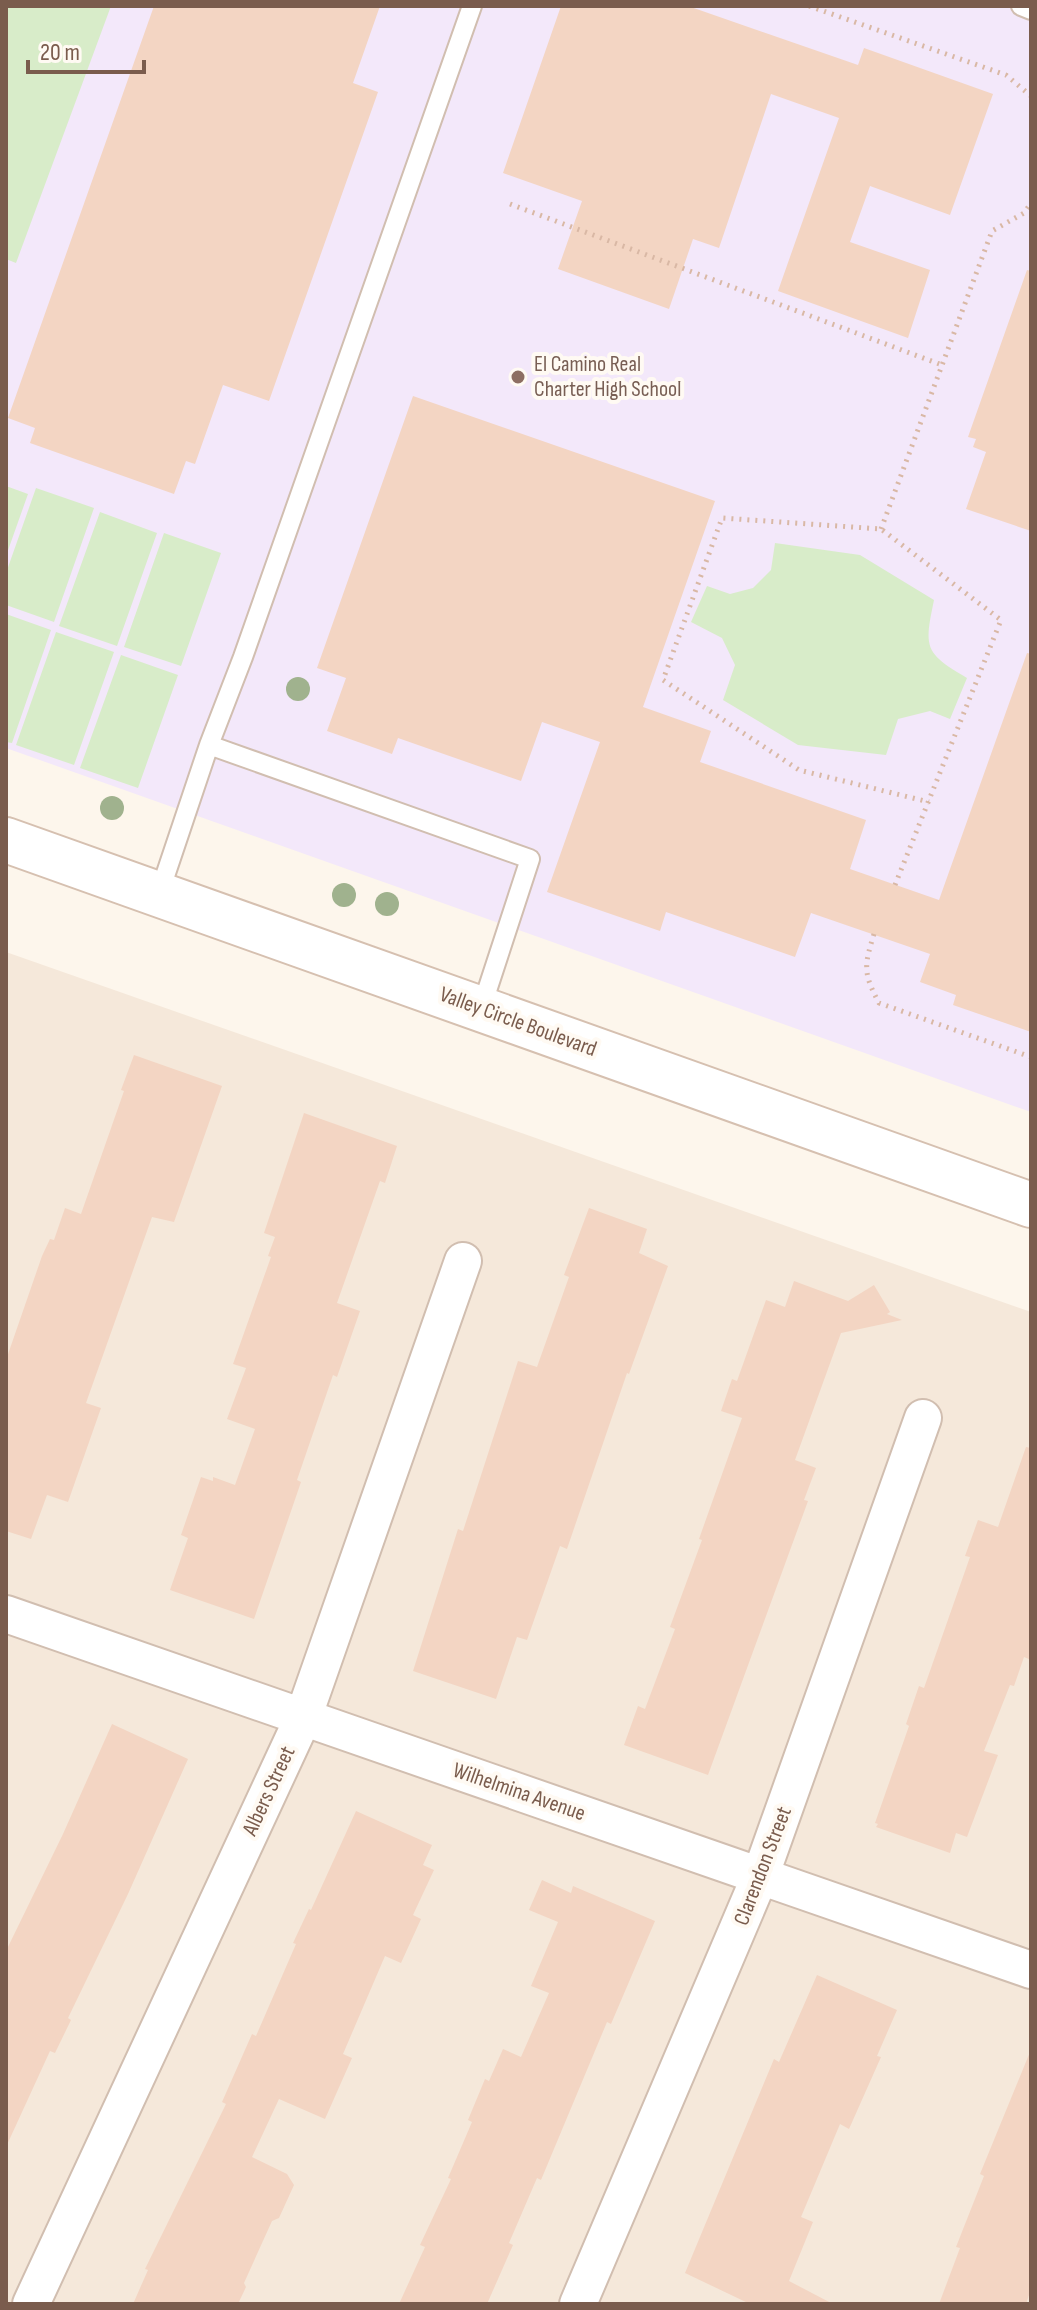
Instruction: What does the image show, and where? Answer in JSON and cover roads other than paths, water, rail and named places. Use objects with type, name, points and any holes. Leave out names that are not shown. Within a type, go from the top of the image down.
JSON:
[{"type":"main road","name":"Valley Circle Boulevard","points":[[6,840],[1031,1205]]},
{"type":"street","name":"Albers Street","points":[[31,2304],[303,1718],[463,1261]]},
{"type":"street","name":"Clarendon Street","points":[[578,2304],[761,1874],[923,1418]]},
{"type":"street","name":"Wilhelmina Avenue","points":[[6,1614],[1031,1970]]},
{"type":"lane","points":[[159,894],[472,6]]},
{"type":"lane","points":[[1021,6],[1031,10]]},
{"type":"lane","points":[[209,745],[530,859],[481,1009]]},
{"type":"place","name":"El Camino Real Charter High School","points":[[518,377]]}]
